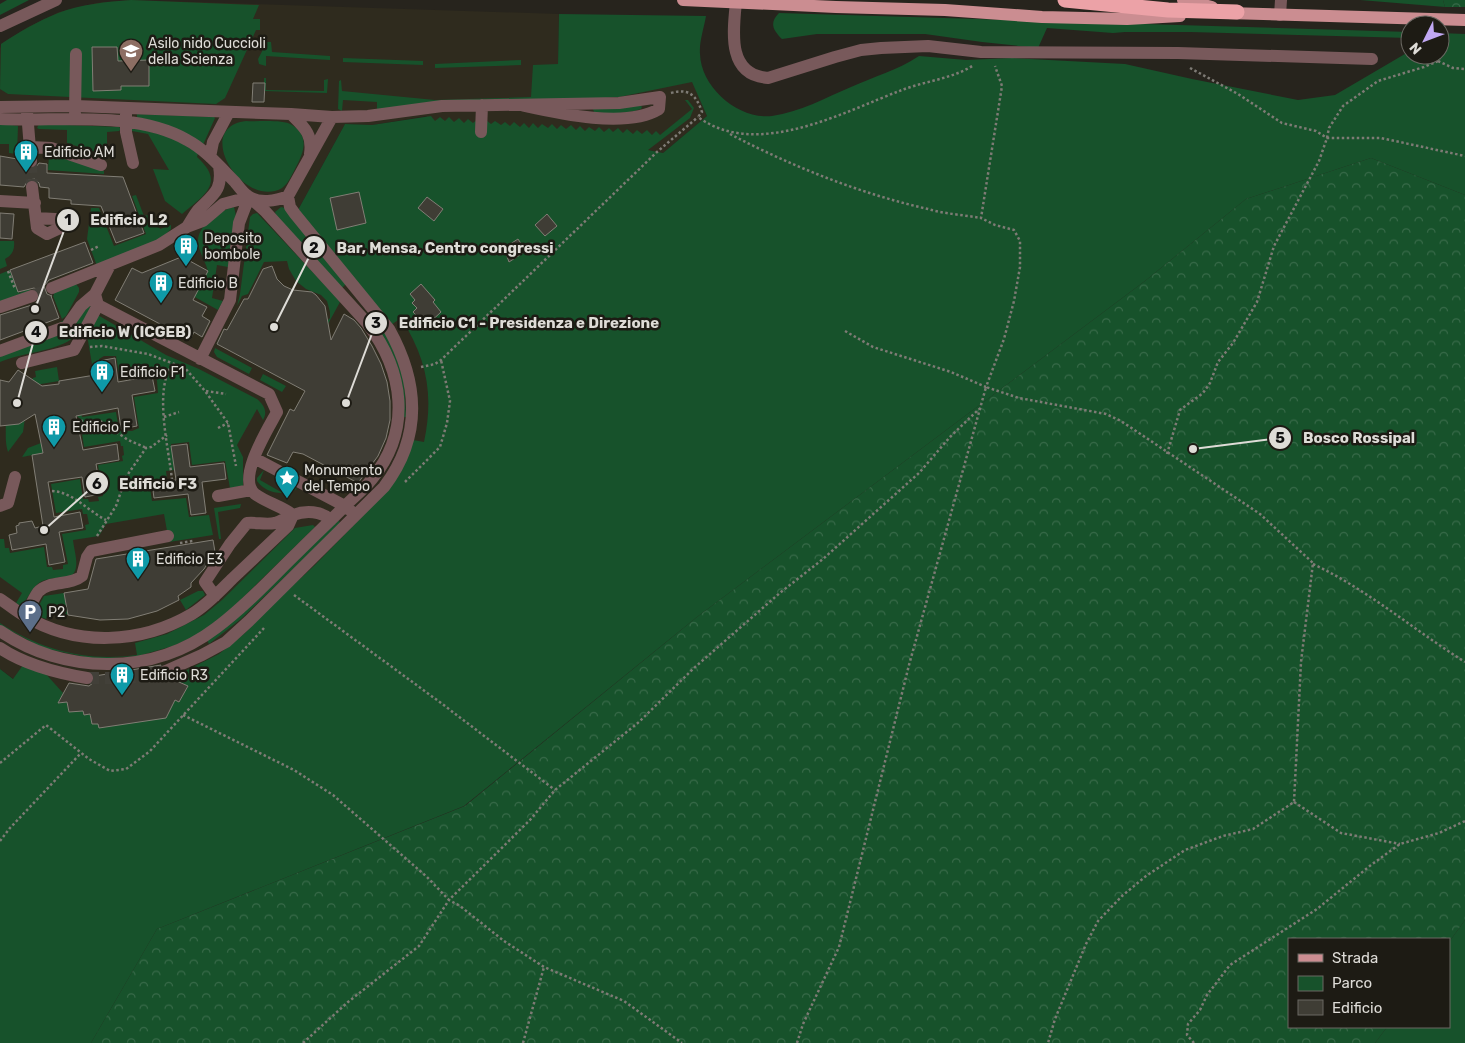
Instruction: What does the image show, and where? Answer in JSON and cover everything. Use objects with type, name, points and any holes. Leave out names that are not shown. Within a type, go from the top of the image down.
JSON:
[{"type":"highway","points":[[1065,0],[1168,10],[1236,12]]},
{"type":"highway","points":[[1167,0],[1236,12]]},
{"type":"main road","points":[[683,0],[945,10],[1042,17],[1127,19],[1236,12],[1465,20]]},
{"type":"main road","points":[[1183,0],[1236,12]]},
{"type":"street","points":[[0,26],[56,0]]},
{"type":"street","points":[[1280,15],[1281,0]]},
{"type":"street","points":[[736,2],[735,49],[743,66],[757,77],[768,78],[861,50],[928,46],[986,52],[1178,53],[1372,59]]},
{"type":"street","points":[[74,120],[76,54]]},
{"type":"street","points":[[0,107],[75,106],[332,117],[368,116],[442,106],[619,103],[660,97]]},
{"type":"street","points":[[481,132],[482,105]]},
{"type":"street","points":[[27,107],[31,161]]},
{"type":"street","points":[[126,108],[126,132],[133,163]]},
{"type":"street","points":[[187,227],[196,212],[216,193],[221,177],[215,162],[213,142],[229,112]]},
{"type":"street","points":[[291,114],[308,134],[312,142],[310,156]]},
{"type":"street","points":[[52,288],[160,245],[187,227],[203,221],[223,204],[249,197],[265,201],[276,201],[288,196],[332,117]]},
{"type":"street","points":[[0,119],[126,122],[148,125],[169,131],[188,140],[215,162],[265,211],[378,338],[388,355],[395,374],[399,397],[394,436],[382,466],[372,479],[223,623],[193,643],[150,659],[126,664],[75,662],[32,650],[0,631]]},
{"type":"street","points":[[31,147],[51,148],[101,165]]},
{"type":"street","points":[[32,187],[36,218]]},
{"type":"street","points":[[166,671],[226,642],[384,487],[395,473],[408,440],[412,418],[412,395],[408,370],[400,350],[389,329],[295,214],[290,207],[288,196]]},
{"type":"street","points":[[200,359],[230,300],[240,223],[249,197]]},
{"type":"street","points":[[0,201],[35,203]]},
{"type":"street","points":[[22,363],[74,350],[110,266]]},
{"type":"street","points":[[0,307],[32,296]]},
{"type":"street","points":[[350,305],[362,296]]},
{"type":"street","points":[[96,300],[200,359],[269,394],[277,412],[254,458],[249,478],[251,490],[256,496],[294,515]]},
{"type":"street","points":[[0,351],[67,326],[81,306],[96,300]]},
{"type":"street","points":[[394,436],[408,440]]},
{"type":"street","points":[[254,458],[345,506],[356,516]]},
{"type":"street","points":[[0,506],[8,503],[15,477]]},
{"type":"street","points":[[218,496],[251,490]]},
{"type":"street","points":[[215,596],[205,582],[230,544],[248,523],[274,523],[306,512],[325,515],[331,520]]},
{"type":"street","points":[[0,598],[25,617],[69,634],[111,638],[144,634],[160,629],[192,614],[215,596],[288,526],[294,515]]},
{"type":"street","points":[[25,617],[37,594],[43,587],[77,580],[82,576],[87,556],[91,552],[168,536]]},
{"type":"street","points":[[0,648],[26,662],[87,678]]},
{"type":"path","points":[[727,132],[750,135],[779,132],[809,125],[904,89],[967,70],[976,64],[986,52],[1002,86],[981,218]]},
{"type":"path","points":[[1178,53],[1189,67],[1238,94],[1282,123],[1316,131],[1327,138],[1381,138],[1465,156]]},
{"type":"path","points":[[1168,454],[1180,410],[1204,394],[1218,362],[1233,343],[1256,302],[1274,246],[1319,161],[1329,128],[1343,106],[1378,81],[1426,65]]},
{"type":"path","points":[[1447,65],[1453,68],[1465,69]]},
{"type":"path","points":[[425,366],[435,364],[657,152],[702,112],[691,94],[680,91],[660,97]]},
{"type":"path","points":[[698,117],[708,124],[770,155],[866,191],[929,210],[981,218],[995,225],[1014,230],[1020,241],[1020,268],[1014,302],[1004,339],[986,387],[909,665],[838,947],[802,1024],[797,1043]]},
{"type":"path","points":[[91,250],[99,246]]},
{"type":"path","points":[[8,271],[17,296]]},
{"type":"path","points":[[845,331],[873,348],[942,369],[986,387],[1020,398],[1106,414],[1121,421],[1260,514],[1312,564],[1337,575],[1367,594],[1465,662]]},
{"type":"path","points":[[74,350],[102,346],[131,350],[148,354],[185,368],[205,391],[228,423],[236,469]]},
{"type":"path","points":[[172,480],[162,399],[164,380],[173,363]]},
{"type":"path","points":[[205,391],[226,394]]},
{"type":"path","points":[[303,1043],[348,1002],[419,946],[449,900],[530,820],[555,790],[639,722],[694,668],[823,558],[919,472],[950,437],[981,408]]},
{"type":"path","points":[[164,417],[179,412]]},
{"type":"path","points":[[80,421],[100,420],[124,437],[146,448],[152,447],[167,435]]},
{"type":"path","points":[[218,428],[228,423]]},
{"type":"path","points":[[100,550],[97,536],[116,506],[126,477],[146,448]]},
{"type":"path","points":[[52,491],[60,491],[69,495],[106,520]]},
{"type":"path","points":[[1294,802],[1301,662],[1312,564]]},
{"type":"path","points":[[294,595],[555,790]]},
{"type":"path","points":[[182,715],[294,770],[333,795],[427,877],[449,900],[460,906],[504,941],[544,967],[624,1001],[682,1043]]},
{"type":"path","points":[[0,763],[46,725]]},
{"type":"path","points":[[0,841],[81,752]]},
{"type":"path","points":[[1294,802],[1341,833],[1400,844]]},
{"type":"path","points":[[1048,1043],[1055,1019],[1086,944],[1098,921],[1122,896],[1146,876],[1185,850],[1223,836],[1253,829],[1294,802]]},
{"type":"path","points":[[1194,1043],[1187,1035],[1188,1024],[1200,1010],[1207,994],[1230,966],[1317,910],[1371,865],[1400,844],[1439,833],[1465,820]]},
{"type":"path","points":[[523,1043],[544,967]]},
{"type":"shaded area","points":[[131,0],[559,14],[558,64],[693,82],[707,116],[663,153],[436,127],[426,116],[372,125],[345,124],[298,210],[387,300],[430,349],[433,438],[381,497],[150,741],[108,748],[0,669],[0,48],[1,44],[28,27],[59,12],[96,3]]},
{"type":"green space","points":[[7,0],[29,0],[0,15],[0,4]]},
{"type":"green space","points":[[131,0],[259,5],[253,19],[260,19],[260,30],[256,30],[225,98],[216,104],[8,94],[0,89],[1,44],[36,23],[67,10],[94,4]]},
{"type":"green space","points":[[1360,0],[1443,0],[1445,7]]},
{"type":"green space","points":[[1443,0],[1465,0],[1465,7],[1445,7]]},
{"type":"green space","points":[[779,13],[1400,32],[1400,38],[1190,32],[1113,33],[1047,28],[1038,48],[925,34],[817,34],[782,39],[776,33],[773,26]]},
{"type":"green space","points":[[559,14],[706,16],[700,54],[702,67],[707,79],[724,99],[735,107],[759,116],[772,116],[802,108],[894,70],[919,56],[966,60],[1012,58],[1125,64],[1298,100],[1335,95],[1400,57],[1400,65],[1450,65],[1450,33],[1465,34],[1465,195],[1371,158],[1246,199],[1145,281],[697,617],[464,806],[157,929],[91,1043],[0,1043],[0,669],[13,679],[23,665],[45,673],[63,693],[58,703],[67,702],[69,712],[83,711],[84,715],[90,714],[92,724],[98,724],[99,728],[166,717],[175,700],[179,702],[188,686],[173,679],[168,684],[166,676],[185,671],[219,654],[245,633],[381,497],[413,440],[424,442],[427,425],[428,393],[426,378],[417,348],[401,318],[391,325],[298,210],[345,124],[372,125],[431,116],[435,121],[440,117],[445,121],[449,117],[454,122],[459,118],[464,123],[468,119],[473,123],[478,119],[486,120],[491,124],[495,121],[501,125],[505,122],[510,126],[514,122],[520,127],[524,123],[529,128],[533,123],[538,128],[542,124],[548,128],[552,124],[557,129],[561,125],[566,129],[571,125],[576,130],[580,126],[585,131],[589,127],[595,131],[599,127],[604,132],[609,128],[613,132],[618,128],[623,133],[627,129],[633,134],[637,130],[642,134],[647,130],[652,135],[656,131],[660,135],[692,109],[685,100],[688,100],[694,108],[690,118],[648,150],[663,153],[707,116],[692,82],[619,97],[377,112],[377,102],[343,100],[342,111],[338,109],[339,81],[341,80],[342,91],[435,100],[531,97],[533,65],[558,64]]},
{"type":"green space","points":[[267,42],[271,42],[272,52],[330,56],[330,60],[266,56],[266,66],[259,64],[258,59]]},
{"type":"green space","points":[[343,58],[423,61],[423,65],[343,62]]},
{"type":"green space","points":[[521,60],[521,65],[435,68],[435,64]]},
{"type":"green space","points":[[264,78],[266,78],[266,90],[324,91],[324,80],[328,79],[327,93],[264,91]]},
{"type":"green space","points":[[640,104],[641,109],[624,113],[594,112],[593,109]]},
{"type":"green space","points":[[137,114],[215,118],[203,145],[137,118]]},
{"type":"green space","points":[[246,121],[288,123],[302,135],[304,146],[301,157],[287,183],[279,190],[261,191],[247,185],[227,162],[223,148],[224,136],[231,126]]},
{"type":"green space","points":[[0,123],[18,126],[17,154],[9,153],[9,144],[0,144]]},
{"type":"green space","points":[[39,124],[119,127],[121,129],[119,131],[107,132],[107,156],[67,143],[67,130],[39,129],[37,128]]},
{"type":"green space","points":[[132,127],[171,137],[198,153],[197,157],[206,166],[211,181],[209,188],[198,201],[182,214],[165,201],[153,169],[169,170],[148,134],[132,131]]},
{"type":"green space","points":[[51,154],[104,171],[104,174],[48,170],[49,156]]},
{"type":"green space","points":[[1371,158],[1465,195],[1465,920],[1450,941],[1450,938],[1288,938],[1288,1028],[1386,1028],[1375,1043],[91,1043],[157,929],[465,806],[697,617],[1145,281],[1246,199]]},
{"type":"green space","points":[[136,195],[144,216],[148,215],[149,220],[153,220],[154,224],[157,224],[160,229],[171,225],[171,229],[160,240],[97,266],[87,239],[91,208],[99,208],[114,246],[146,234],[132,196]]},
{"type":"green space","points":[[234,207],[236,216],[228,267],[217,265],[212,298],[223,301],[218,310],[159,277],[201,283],[208,271],[199,248],[199,234],[206,223],[223,211]]},
{"type":"green space","points":[[281,207],[285,208],[346,284],[342,288],[276,215],[275,212]]},
{"type":"green space","points":[[257,213],[339,300],[340,302],[322,335],[325,323],[330,318],[327,301],[321,295],[306,289],[296,281],[287,261],[264,262],[248,294],[242,296],[237,306],[250,217]]},
{"type":"green space","points":[[0,241],[14,241],[14,247],[10,256],[5,259],[7,266],[0,269]]},
{"type":"green space","points":[[10,270],[19,293],[29,289],[30,292],[0,302],[0,274]]},
{"type":"green space","points":[[76,284],[79,292],[66,316],[62,319],[53,292]]},
{"type":"green space","points":[[90,306],[79,331],[67,342],[49,349],[0,362],[0,355]]},
{"type":"green space","points":[[370,313],[387,335],[404,375],[406,417],[404,417],[367,315]]},
{"type":"green space","points":[[96,314],[166,355],[199,369],[257,399],[262,404],[265,414],[263,420],[257,409],[237,445],[243,457],[243,486],[230,488],[225,461],[192,465],[189,442],[171,444],[174,470],[166,471],[167,479],[149,481],[152,501],[186,498],[189,517],[209,515],[213,535],[169,542],[164,514],[106,524],[99,536],[73,540],[76,569],[71,576],[46,580],[37,584],[21,606],[16,603],[22,593],[0,577],[0,539],[4,539],[5,548],[9,548],[10,553],[44,547],[47,567],[52,567],[53,570],[63,569],[63,565],[68,564],[62,534],[86,530],[85,525],[89,524],[87,514],[83,514],[82,509],[56,513],[51,484],[80,479],[83,499],[88,499],[89,502],[99,501],[98,497],[103,496],[98,465],[123,461],[123,446],[121,446],[120,441],[84,447],[80,419],[77,416],[81,409],[82,417],[116,412],[119,431],[132,431],[139,428],[134,397],[158,393],[154,373],[120,379],[116,356],[104,356],[99,359],[100,368],[93,370],[87,335]]},
{"type":"green space","points":[[215,348],[252,368],[249,374],[217,357],[214,352]]},
{"type":"green space","points":[[57,367],[59,381],[29,386],[33,378],[36,377],[35,371]]},
{"type":"green space","points":[[263,374],[286,386],[282,392],[260,380]]},
{"type":"green space","points":[[5,418],[19,424],[25,418],[23,432],[8,452],[6,443]]},
{"type":"green space","points":[[41,443],[43,453],[22,457],[28,448]]},
{"type":"green space","points":[[264,470],[260,480],[281,492],[287,482],[297,489],[281,493],[265,489],[257,481],[257,478]]},
{"type":"green space","points":[[241,504],[240,508],[218,512],[221,539],[219,539],[214,508]]},
{"type":"green space","points":[[339,520],[340,524],[241,619],[209,644],[207,640]]},
{"type":"green space","points":[[313,525],[315,527],[229,611],[199,634],[173,646],[138,656],[95,659],[43,648],[0,625],[0,623],[32,640],[65,652],[100,657],[137,655],[135,643],[167,634],[204,615],[222,600],[295,528]]},
{"type":"green space","points":[[198,591],[203,591],[205,595],[186,610],[180,600]]},
{"type":"green space","points":[[64,593],[68,615],[50,609],[46,619],[36,615],[35,613],[44,596]]},
{"type":"green space","points":[[1465,920],[1465,1043],[1375,1043],[1386,1028],[1450,1028],[1450,941]]},
{"type":"building","points":[[92,47],[117,47],[118,61],[149,60],[149,86],[121,86],[121,90],[93,91]]},
{"type":"building","points":[[253,83],[265,83],[264,102],[252,102]]},
{"type":"building","points":[[0,156],[23,160],[25,166],[31,169],[39,163],[47,164],[47,173],[123,177],[144,233],[116,243],[101,206],[71,204],[71,200],[49,198],[49,188],[40,187],[35,179],[28,180],[24,187],[0,185]]},
{"type":"building","points":[[359,192],[366,223],[337,230],[330,198]]},
{"type":"building","points":[[427,197],[443,209],[434,221],[418,208]]},
{"type":"building","points":[[0,213],[14,214],[12,239],[0,238]]},
{"type":"building","points":[[547,214],[557,226],[545,236],[535,225]]},
{"type":"building","points":[[518,239],[526,251],[509,262],[504,248]]},
{"type":"building","points":[[85,242],[93,263],[49,280],[44,286],[47,294],[52,296],[59,318],[0,340],[0,315],[35,304],[40,297],[38,290],[34,288],[18,292],[10,270]]},
{"type":"building","name":"Edificio B","points":[[186,255],[188,260],[208,271],[193,300],[207,307],[202,316],[210,321],[202,337],[194,332],[190,340],[115,300],[132,268],[142,273]]},
{"type":"building","points":[[272,266],[277,279],[284,286],[293,290],[312,292],[325,306],[331,340],[344,314],[354,320],[361,328],[381,364],[387,382],[390,420],[386,438],[378,456],[358,483],[303,454],[293,452],[287,463],[267,455],[290,409],[294,411],[305,391],[217,344],[224,329],[227,330],[244,299],[248,299],[263,269]]},
{"type":"building","points":[[421,284],[435,300],[433,302],[441,312],[426,326],[413,312],[417,308],[412,303],[415,300],[410,294]]},
{"type":"building","points":[[115,358],[118,382],[152,376],[155,391],[132,395],[137,426],[121,429],[118,408],[76,416],[83,450],[117,444],[119,460],[96,464],[101,494],[85,497],[82,477],[48,482],[54,517],[80,512],[83,528],[59,532],[65,562],[49,565],[46,544],[12,550],[9,535],[17,533],[16,526],[19,523],[32,521],[35,528],[43,526],[32,455],[43,453],[35,414],[19,424],[0,426],[0,380],[9,382],[18,370],[42,386],[59,384],[59,381],[101,374],[99,361]]},
{"type":"building","points":[[187,444],[190,467],[224,463],[226,479],[202,482],[206,513],[191,515],[188,494],[154,498],[152,483],[176,480],[171,446]]},
{"type":"building","name":"Edificio E3","points":[[213,540],[215,552],[204,569],[191,583],[191,587],[178,596],[179,600],[157,611],[128,619],[100,620],[68,615],[64,593],[88,589],[96,559]]},
{"type":"building","name":"Edificio R3","points":[[161,665],[158,671],[161,677],[170,678],[188,686],[179,702],[175,700],[166,718],[99,728],[98,724],[92,724],[90,714],[84,715],[83,711],[69,712],[67,702],[58,703],[69,683],[89,686],[93,683],[95,676]]},
{"type":"tunnel","points":[[31,161],[32,187]]},
{"type":"tunnel","points":[[32,296],[52,288]]},
{"type":"tunnel","points":[[87,678],[130,678],[166,671]]},
{"type":"place","name":"Asilo nido Cuccioli della Scienza","points":[[131,72]]},
{"type":"place","name":"Edificio AM","points":[[26,173]]},
{"type":"place","name":"Deposito bombole","points":[[186,267]]},
{"type":"place","name":"Edificio B","points":[[161,304]]},
{"type":"place","name":"Edificio L2","points":[[35,309]]},
{"type":"place","name":"Bar, Mensa, Centro congressi","points":[[274,327]]},
{"type":"place","name":"Edificio F1","points":[[102,393]]},
{"type":"place","name":"Edificio W (ICGEB)","points":[[17,403]]},
{"type":"place","name":"Edificio C1 - Presidenza e Direzione","points":[[346,403]]},
{"type":"place","name":"Edificio F","points":[[54,448]]},
{"type":"place","name":"Bosco Rossipal","points":[[1193,449]]},
{"type":"place","name":"Monumento del Tempo","points":[[287,499]]},
{"type":"place","name":"Edificio F3","points":[[44,530]]},
{"type":"place","name":"Edificio E3","points":[[138,580]]},
{"type":"place","name":"P2","points":[[30,633]]},
{"type":"place","name":"Edificio R3","points":[[122,696]]}]
